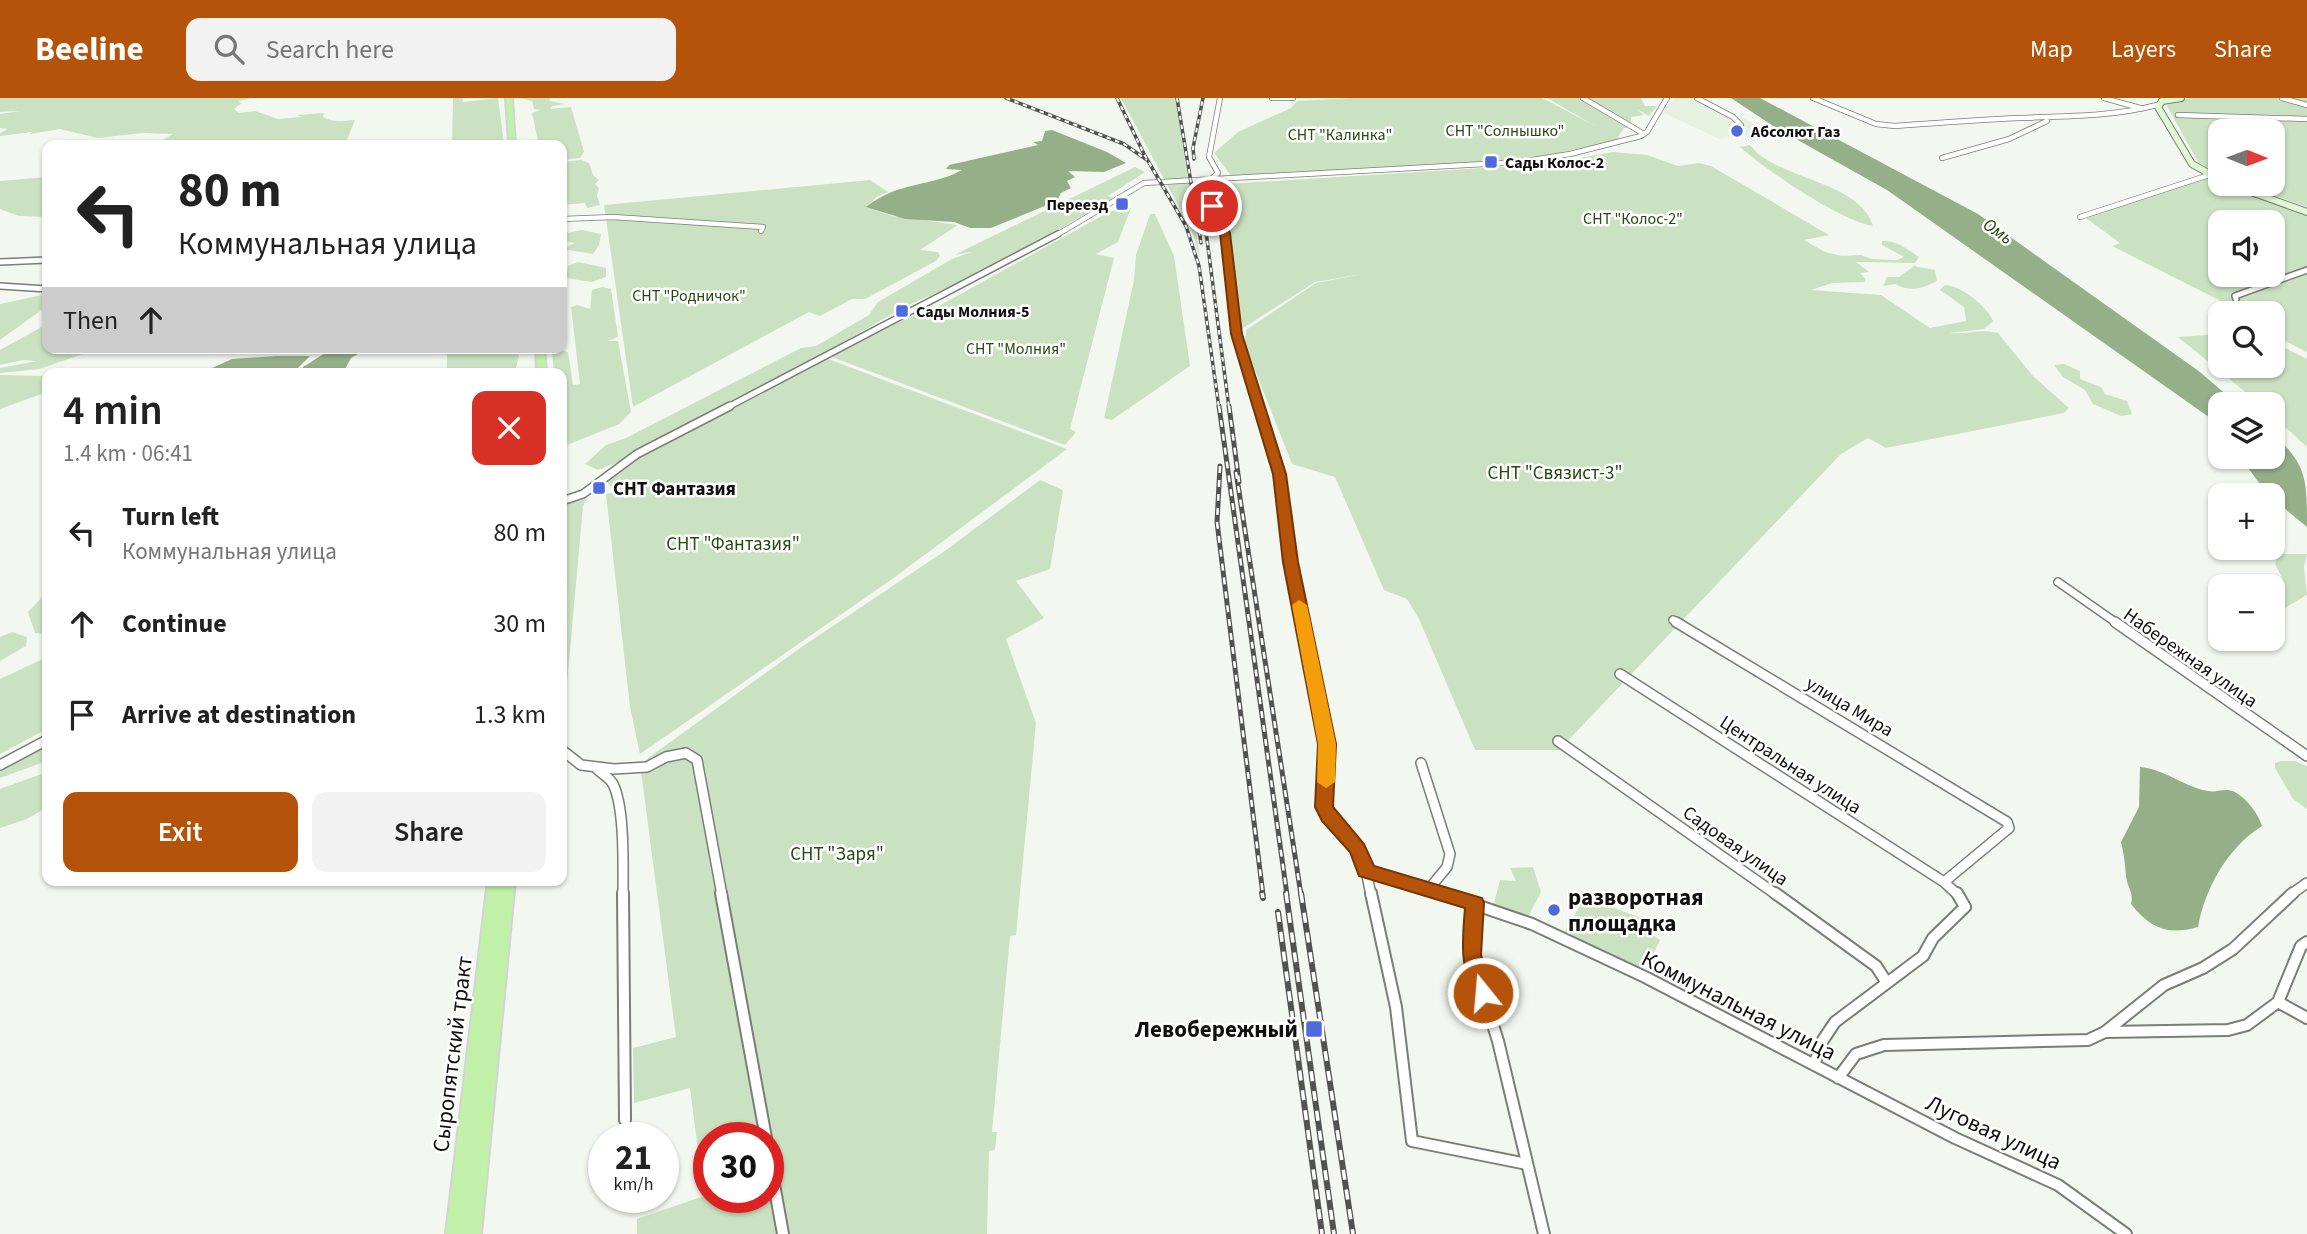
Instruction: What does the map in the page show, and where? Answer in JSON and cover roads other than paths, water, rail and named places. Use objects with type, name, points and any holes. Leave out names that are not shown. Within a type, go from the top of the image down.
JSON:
[{"type":"main road","points":[[509,99],[514,140]]},
{"type":"main road","name":"Сыропятский тракт","points":[[455,1234],[494,886]]},
{"type":"main road","name":"Сыропятский тракт","points":[[472,1234],[507,886]]},
{"type":"street","points":[[1210,180],[1218,173],[1209,157],[1220,98]]},
{"type":"street","points":[[1272,98],[1293,98]]},
{"type":"street","points":[[1583,98],[1644,134]]},
{"type":"street","points":[[567,500],[586,494],[615,468],[637,454],[1035,248],[1144,183],[1520,162],[1579,152],[1644,134],[1667,98]]},
{"type":"street","points":[[1697,98],[1733,117],[1741,125]]},
{"type":"street","points":[[1813,98],[1886,126],[2020,118],[2050,120],[2120,114],[2181,98]]},
{"type":"street","points":[[2104,98],[2140,108]]},
{"type":"street","points":[[2282,98],[2307,105]]},
{"type":"street","points":[[2157,105],[2186,157],[2208,174]]},
{"type":"street","points":[[2178,115],[2307,119]]},
{"type":"street","points":[[1942,158],[2009,139],[2050,120]]},
{"type":"street","points":[[2080,216],[2208,175]]},
{"type":"street","points":[[1210,180],[1212,210],[1225,233],[1236,334],[1279,474],[1291,562],[1327,744],[1324,807],[1329,817],[1358,849],[1366,871],[1396,1007],[1412,1141],[1527,1164]]},
{"type":"street","points":[[2262,196],[2307,212]]},
{"type":"street","points":[[567,219],[642,217],[712,226],[763,227],[761,231]]},
{"type":"street","points":[[0,262],[42,260]]},
{"type":"street","points":[[0,271],[8,263]]},
{"type":"street","points":[[2236,299],[2235,296],[2307,270]]},
{"type":"street","points":[[0,286],[42,289]]},
{"type":"street","name":"Набережная улица","points":[[2057,582],[2307,757]]},
{"type":"street","name":"улица Мира","points":[[1673,620],[2007,822],[2009,828],[1944,882]]},
{"type":"street","name":"Центральная улица","points":[[1620,674],[1944,882]]},
{"type":"street","name":"Садовая улица","points":[[1558,741],[1848,944],[1876,966],[1887,983]]},
{"type":"street","points":[[0,765],[42,743]]},
{"type":"street","points":[[567,754],[581,765],[594,768],[636,769],[686,753],[697,760],[763,1122]]},
{"type":"street","points":[[1421,763],[1450,854],[1447,867],[1428,890]]},
{"type":"street","points":[[594,768],[612,782],[622,833],[625,1120]]},
{"type":"street","name":"Коммунальная улица","points":[[1366,871],[1475,903],[1531,924],[1645,977],[1838,1077]]},
{"type":"street","points":[[1814,1065],[1823,1040],[1835,1022],[1923,956],[1933,938],[1965,906],[1956,891],[1944,882]]},
{"type":"street","points":[[1838,1077],[1849,1057],[1862,1049],[1917,1043],[2057,1043],[2088,1040],[2105,1032],[2164,985],[2203,968],[2233,949],[2280,902],[2307,883]]},
{"type":"street","points":[[1475,903],[1471,955],[1498,1041],[1544,1234]]},
{"type":"street","points":[[2105,1032],[2228,1030],[2247,1025],[2278,1002],[2301,946],[2307,942]]},
{"type":"street","points":[[2278,1002],[2307,1018]]},
{"type":"street","name":"Луговая улица","points":[[1838,1077],[1955,1139],[2058,1185],[2126,1234]]},
{"type":"street","points":[[778,1213],[782,1234]]},
{"type":"water","name":"Омь","points":[[1731,98],[1760,98],[1978,214],[2200,372],[2223,392],[2208,392],[2208,416],[1887,190],[1776,128]]},
{"type":"water","points":[[1052,130],[1107,152],[1126,163],[1104,172],[1068,171],[1075,177],[1067,181],[1071,188],[1061,193],[1057,201],[991,228],[970,228],[954,222],[905,219],[866,207],[891,192],[938,180],[962,170],[946,169],[949,165],[1038,145],[1033,142],[1042,141],[1045,131]]},
{"type":"water","points":[[324,354],[358,354],[351,358],[346,368],[303,367]]},
{"type":"water","points":[[310,356],[298,368],[212,368],[232,359]]},
{"type":"water","points":[[2285,446],[2303,474],[2307,527],[2285,509],[2285,483],[2259,483],[2249,469],[2285,469]]},
{"type":"water","points":[[2140,767],[2158,771],[2200,789],[2235,792],[2251,806],[2262,826],[2239,845],[2220,870],[2206,898],[2198,927],[2178,931],[2160,928],[2145,919],[2131,904],[2132,896],[2121,842],[2139,807]]},
{"type":"railway","points":[[1006,98],[1124,144],[1147,160]]},
{"type":"railway","points":[[1117,98],[1144,154],[1186,226],[1199,266],[1219,408]]},
{"type":"railway","points":[[1177,98],[1201,243]]},
{"type":"railway","points":[[1194,159],[1193,148],[1203,98]]},
{"type":"railway","points":[[1206,232],[1229,408]]},
{"type":"railway","points":[[1219,406],[1287,895]]},
{"type":"railway","points":[[1229,406],[1239,482]]},
{"type":"railway","points":[[1220,466],[1217,522],[1263,895]]},
{"type":"railway","points":[[1236,472],[1301,895]]},
{"type":"railway","points":[[1262,893],[1263,898]]},
{"type":"railway","points":[[1286,893],[1334,1234]]},
{"type":"railway","points":[[1301,893],[1353,1234]]},
{"type":"railway","points":[[1278,912],[1322,1234]]},
{"type":"place","name":"Абсолют Газ","points":[[1737,131]]},
{"type":"place","name":"Сады Колос-2","points":[[1491,162]]},
{"type":"place","name":"Переезд","points":[[1122,204]]},
{"type":"place","name":"Сады Молния-5","points":[[902,311]]},
{"type":"place","name":"СНТ Фантазия","points":[[599,488]]},
{"type":"place","name":"разворотная площадка","points":[[1554,910]]},
{"type":"place","name":"Левобережный","points":[[1314,1029]]},
{"type":"park label","name":"СНТ \"Солнышко\"","points":[[1505,130]]},
{"type":"park label","name":"СНТ \"Калинка\"","points":[[1340,134]]},
{"type":"park label","name":"СНТ \"Колос-2\"","points":[[1633,218]]},
{"type":"park label","name":"СНТ \"Родничок\"","points":[[689,295]]},
{"type":"park label","name":"СНТ \"Молния\"","points":[[1016,348]]},
{"type":"park label","name":"СНТ \"Связист-3\"","points":[[1555,472]]},
{"type":"park label","name":"СНТ \"Фантазия\"","points":[[733,543]]},
{"type":"park label","name":"СНТ \"Заря\"","points":[[837,853]]}]
